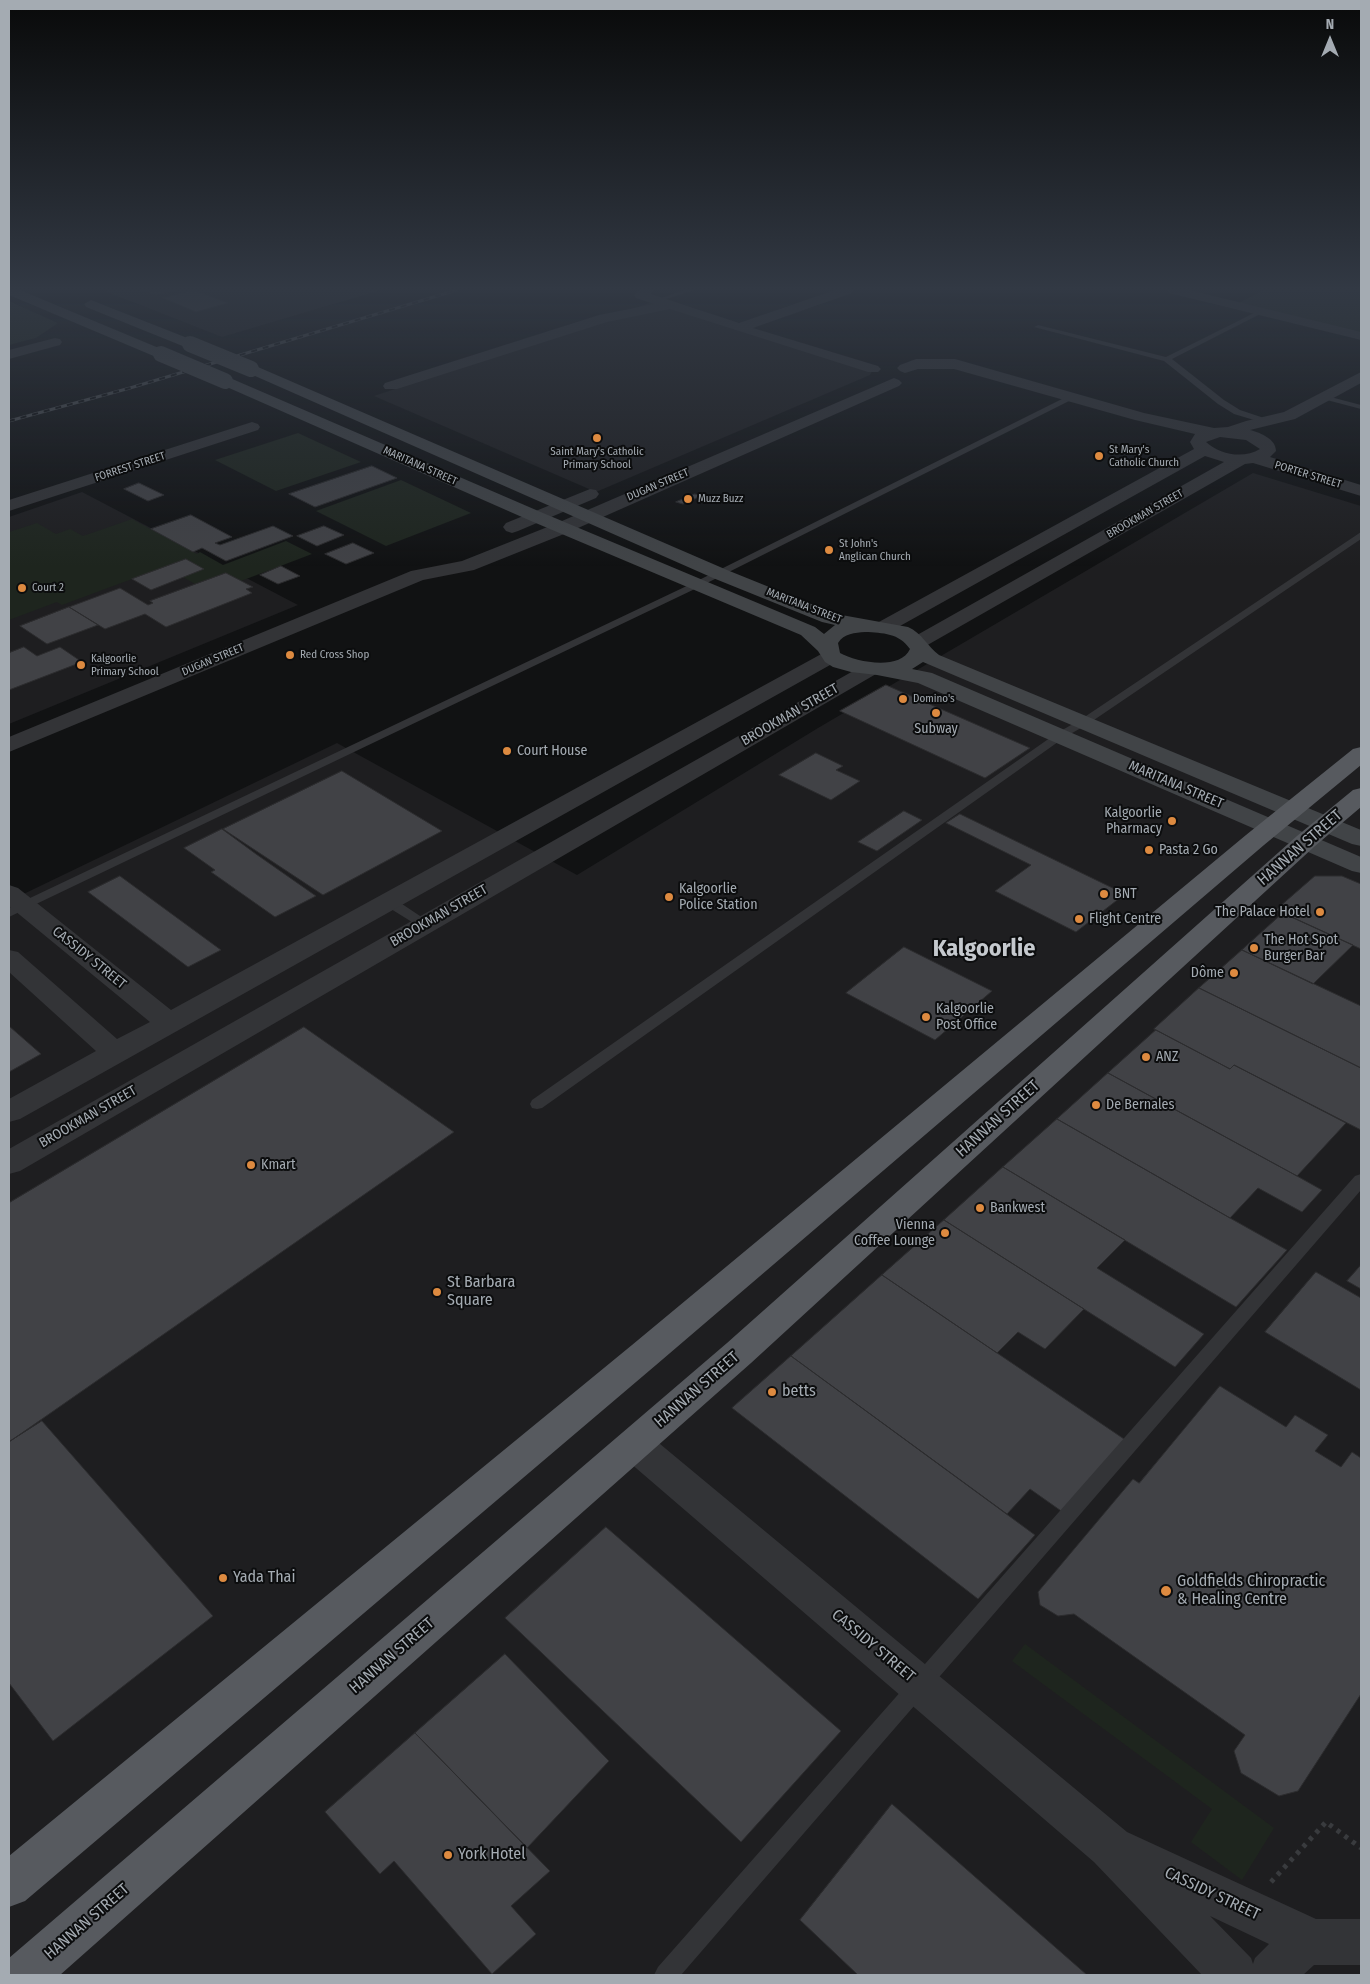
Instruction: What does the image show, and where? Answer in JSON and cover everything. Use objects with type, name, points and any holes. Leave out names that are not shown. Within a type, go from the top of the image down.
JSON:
[{"type":"highway","points":[[9,1885],[644,1355],[1282,818],[1361,754]]},
{"type":"highway","name":"HANNAN STREET","points":[[25,1975],[635,1445],[1316,833],[1361,795]]},
{"type":"main road","name":"MARITANA STREET","points":[[229,383],[562,528],[808,631],[840,662],[873,670],[924,678],[1061,735],[1282,818]]},
{"type":"main road","name":"MARITANA STREET","points":[[282,383],[720,574],[829,618],[862,626],[884,627],[904,633],[932,659],[1084,722],[1316,833],[1361,866]]},
{"type":"main road","points":[[830,652],[828,641],[835,634],[846,629],[862,626]]},
{"type":"main road","points":[[873,670],[898,668],[910,663],[918,656],[918,646]]},
{"type":"main road","name":"MARITANA STREET","points":[[1316,833],[1361,840]]},
{"type":"street","points":[[391,386],[402,383]]},
{"type":"street","name":"DUGAN STREET","points":[[9,746],[418,576],[467,566],[562,528],[893,383]]},
{"type":"street","points":[[1021,383],[1141,417],[1213,433]]},
{"type":"street","points":[[1201,446],[1201,437],[1213,433],[1231,432],[1264,421],[1288,416],[1351,383]]},
{"type":"street","points":[[1266,444],[1267,436],[1286,424],[1288,416]]},
{"type":"street","points":[[1141,417],[1201,446]]},
{"type":"street","name":"FORREST STREET","points":[[9,506],[252,427]]},
{"type":"street","name":"PORTER STREET","points":[[1231,432],[1250,436],[1266,444],[1361,477]]},
{"type":"street","name":"BROOKMAN STREET","points":[[918,646],[1248,458],[1263,455],[1268,451],[1266,444]]},
{"type":"street","points":[[884,627],[1201,446]]},
{"type":"street","name":"PORTER STREET","points":[[1201,446],[1216,455],[1248,458],[1361,491]]},
{"type":"street","name":"DUGAN STREET","points":[[493,535],[605,488]]},
{"type":"street","name":"DUGAN STREET","points":[[418,576],[448,553]]},
{"type":"street","points":[[9,1112],[766,692],[830,652]]},
{"type":"street","name":"BROOKMAN STREET","points":[[9,1163],[802,707],[873,670]]},
{"type":"street","points":[[766,692],[802,707]]},
{"type":"street","points":[[547,813],[584,832]]},
{"type":"street","name":"CASSIDY STREET","points":[[14,904],[169,1023]]},
{"type":"street","points":[[9,958],[115,1053]]},
{"type":"street","name":"CASSIDY STREET","points":[[635,1445],[1110,1846],[1234,1975]]},
{"type":"street","name":"CASSIDY STREET","points":[[1110,1846],[1314,1942]]},
{"type":"street","points":[[1272,1975],[1295,1950],[1314,1942],[1361,1941]]},
{"type":"lane","points":[[1197,383],[1237,412],[1264,421]]},
{"type":"lane","points":[[14,904],[720,574],[1073,397]]},
{"type":"lane","points":[[1326,397],[1361,407]]},
{"type":"lane","points":[[537,1104],[1061,735],[1084,722],[1361,535]]},
{"type":"lane","points":[[388,902],[425,924]]},
{"type":"lane","points":[[666,1975],[1361,1180]]},
{"type":"path","points":[[1326,1822],[1361,1848]]},
{"type":"shaded area","points":[[414,383],[852,383],[596,492],[374,396]]},
{"type":"shaded area","points":[[298,433],[361,462],[276,491],[215,460]]},
{"type":"shaded area","points":[[1253,473],[1361,506],[1361,1975],[9,1975],[9,901],[337,743],[577,875],[818,728]]},
{"type":"shaded area","points":[[401,480],[471,513],[386,546],[316,511]]},
{"type":"shaded area","name":"Kalgoorlie Primary School","points":[[82,492],[298,605],[9,724],[9,517]]},
{"type":"shaded area","points":[[132,519],[197,554],[200,552],[223,565],[286,541],[312,554],[241,581],[225,573],[195,584],[183,577],[203,569],[186,559],[62,605],[57,602],[9,620],[9,532],[37,523],[56,534],[70,529],[83,536]]},
{"type":"shaded area","points":[[1025,1644],[1274,1828],[1242,1880],[1191,1842],[1212,1809],[1012,1661]]},
{"type":"building","points":[[372,466],[397,478],[315,507],[289,494]]},
{"type":"building","points":[[139,483],[164,495],[148,501],[124,489]]},
{"type":"building","name":"Muzz Buzz","points":[[695,494],[701,496],[683,504],[676,502]]},
{"type":"building","points":[[191,515],[232,537],[215,543],[220,545],[273,526],[293,536],[226,561],[202,548],[193,552],[151,529]]},
{"type":"building","points":[[324,526],[344,535],[317,546],[297,536]]},
{"type":"building","points":[[353,543],[374,553],[346,564],[325,554]]},
{"type":"building","points":[[186,559],[204,569],[151,590],[132,579]]},
{"type":"building","points":[[281,566],[300,576],[278,584],[260,575]]},
{"type":"building","points":[[226,573],[253,587],[246,589],[252,593],[166,627],[145,614],[105,629],[69,607],[120,588],[148,605],[153,603],[150,601]]},
{"type":"building","points":[[69,607],[98,625],[47,644],[20,626]]},
{"type":"building","points":[[24,647],[37,656],[60,647],[82,662],[9,690],[9,653]]},
{"type":"building","points":[[886,685],[1030,748],[985,778],[840,711]]},
{"type":"building","points":[[816,753],[843,766],[836,770],[860,781],[831,800],[779,775]]},
{"type":"building","points":[[342,771],[442,831],[323,895],[223,829]]},
{"type":"building","points":[[904,811],[922,820],[877,851],[858,842]]},
{"type":"building","points":[[960,814],[1125,894],[1076,932],[995,891],[1031,865],[946,823]]},
{"type":"building","points":[[222,829],[316,896],[275,917],[211,872],[215,870],[184,848]]},
{"type":"building","points":[[120,876],[221,950],[188,967],[88,892]]},
{"type":"building","name":"The Palace Hotel","points":[[1315,876],[1342,876],[1361,884],[1361,949],[1276,910]]},
{"type":"building","points":[[1283,913],[1353,945],[1313,984],[1242,950]]},
{"type":"building","name":"Kalgoorlie Post Office","points":[[904,947],[992,991],[935,1040],[846,993]]},
{"type":"building","points":[[1242,950],[1361,1006],[1361,1068],[1199,988]]},
{"type":"building","points":[[1199,988],[1361,1068],[1361,1130],[1234,1065],[1230,1069],[1154,1029]]},
{"type":"building","points":[[9,1026],[41,1054],[9,1072]]},
{"type":"building","points":[[304,1027],[454,1132],[9,1442],[9,1203]]},
{"type":"building","points":[[1156,1030],[1230,1069],[1234,1065],[1346,1123],[1297,1176],[1108,1073]]},
{"type":"building","points":[[1108,1073],[1322,1190],[1302,1212],[1258,1188],[1230,1218],[1057,1119]]},
{"type":"building","points":[[1057,1119],[1287,1250],[1236,1307],[1003,1167]]},
{"type":"building","points":[[1003,1167],[1125,1240],[1097,1268],[1204,1334],[1175,1367],[944,1220]]},
{"type":"building","points":[[944,1220],[1084,1309],[1045,1349],[1018,1332],[997,1353],[882,1275]]},
{"type":"building","points":[[1361,1265],[1361,1289],[1347,1281]]},
{"type":"building","points":[[1316,1272],[1361,1298],[1361,1390],[1265,1332]]},
{"type":"building","points":[[882,1275],[1127,1441],[1064,1513],[1030,1489],[1007,1514],[791,1356]]},
{"type":"building","points":[[791,1356],[1035,1535],[978,1599],[732,1408]]},
{"type":"building","points":[[1220,1386],[1286,1427],[1295,1415],[1328,1435],[1315,1451],[1341,1467],[1352,1452],[1361,1458],[1361,1694],[1298,1791],[1279,1796],[1241,1773],[1234,1751],[1245,1735],[1074,1614],[1058,1616],[1040,1605],[1038,1592],[1133,1479],[1139,1483]]},
{"type":"building","points":[[42,1421],[213,1616],[53,1741],[9,1683],[9,1442]]},
{"type":"building","points":[[606,1527],[841,1731],[741,1842],[505,1618]]},
{"type":"building","points":[[505,1654],[609,1761],[527,1848],[415,1733]]},
{"type":"building","name":"York Hotel","points":[[415,1733],[550,1871],[511,1906],[536,1934],[492,1974],[394,1861],[380,1874],[325,1812]]},
{"type":"building","points":[[892,1804],[1087,1975],[858,1975],[800,1920]]},
{"type":"railway","points":[[9,421],[148,383]]},
{"type":"place","name":"Saint Mary's Catholic Primary School","points":[[597,438]]},
{"type":"place","name":"St Mary's Catholic Church","points":[[1099,456]]},
{"type":"place","name":"Muzz Buzz","points":[[688,499]]},
{"type":"place","name":"St John's Anglican Church","points":[[829,550]]},
{"type":"place","name":"Court 2","points":[[22,588]]},
{"type":"place","name":"Red Cross Shop","points":[[290,655]]},
{"type":"place","name":"Kalgoorlie Primary School","points":[[81,665]]},
{"type":"place","name":"Domino's","points":[[903,699]]},
{"type":"place","name":"Subway","points":[[936,713]]},
{"type":"place","name":"Court House","points":[[507,751]]},
{"type":"place","name":"Kalgoorlie Pharmacy","points":[[1172,821]]},
{"type":"place","name":"Pasta 2 Go","points":[[1149,850]]},
{"type":"place","name":"BNT","points":[[1104,894]]},
{"type":"place","name":"Kalgoorlie Police Station","points":[[669,897]]},
{"type":"place","name":"The Palace Hotel","points":[[1320,912]]},
{"type":"place","name":"Flight Centre","points":[[1079,919]]},
{"type":"place","name":"The Hot Spot Burger Bar","points":[[1254,948]]},
{"type":"place","name":"Dôme","points":[[1234,973]]},
{"type":"place","name":"Kalgoorlie Post Office","points":[[926,1017]]},
{"type":"place","name":"ANZ","points":[[1146,1057]]},
{"type":"place","name":"De Bernales","points":[[1096,1105]]},
{"type":"place","name":"Kmart","points":[[251,1165]]},
{"type":"place","name":"Bankwest","points":[[980,1208]]},
{"type":"place","name":"Vienna Coffee Lounge","points":[[945,1233]]},
{"type":"place","name":"St Barbara Square","points":[[437,1292]]},
{"type":"place","name":"betts","points":[[772,1392]]},
{"type":"place","name":"Yada Thai","points":[[223,1578]]},
{"type":"place","name":"Goldfields Chiropractic & Healing Centre","points":[[1166,1591]]},
{"type":"place","name":"York Hotel","points":[[448,1855]]},
{"type":"district","name":"Kalgoorlie","points":[[984,949]]}]
